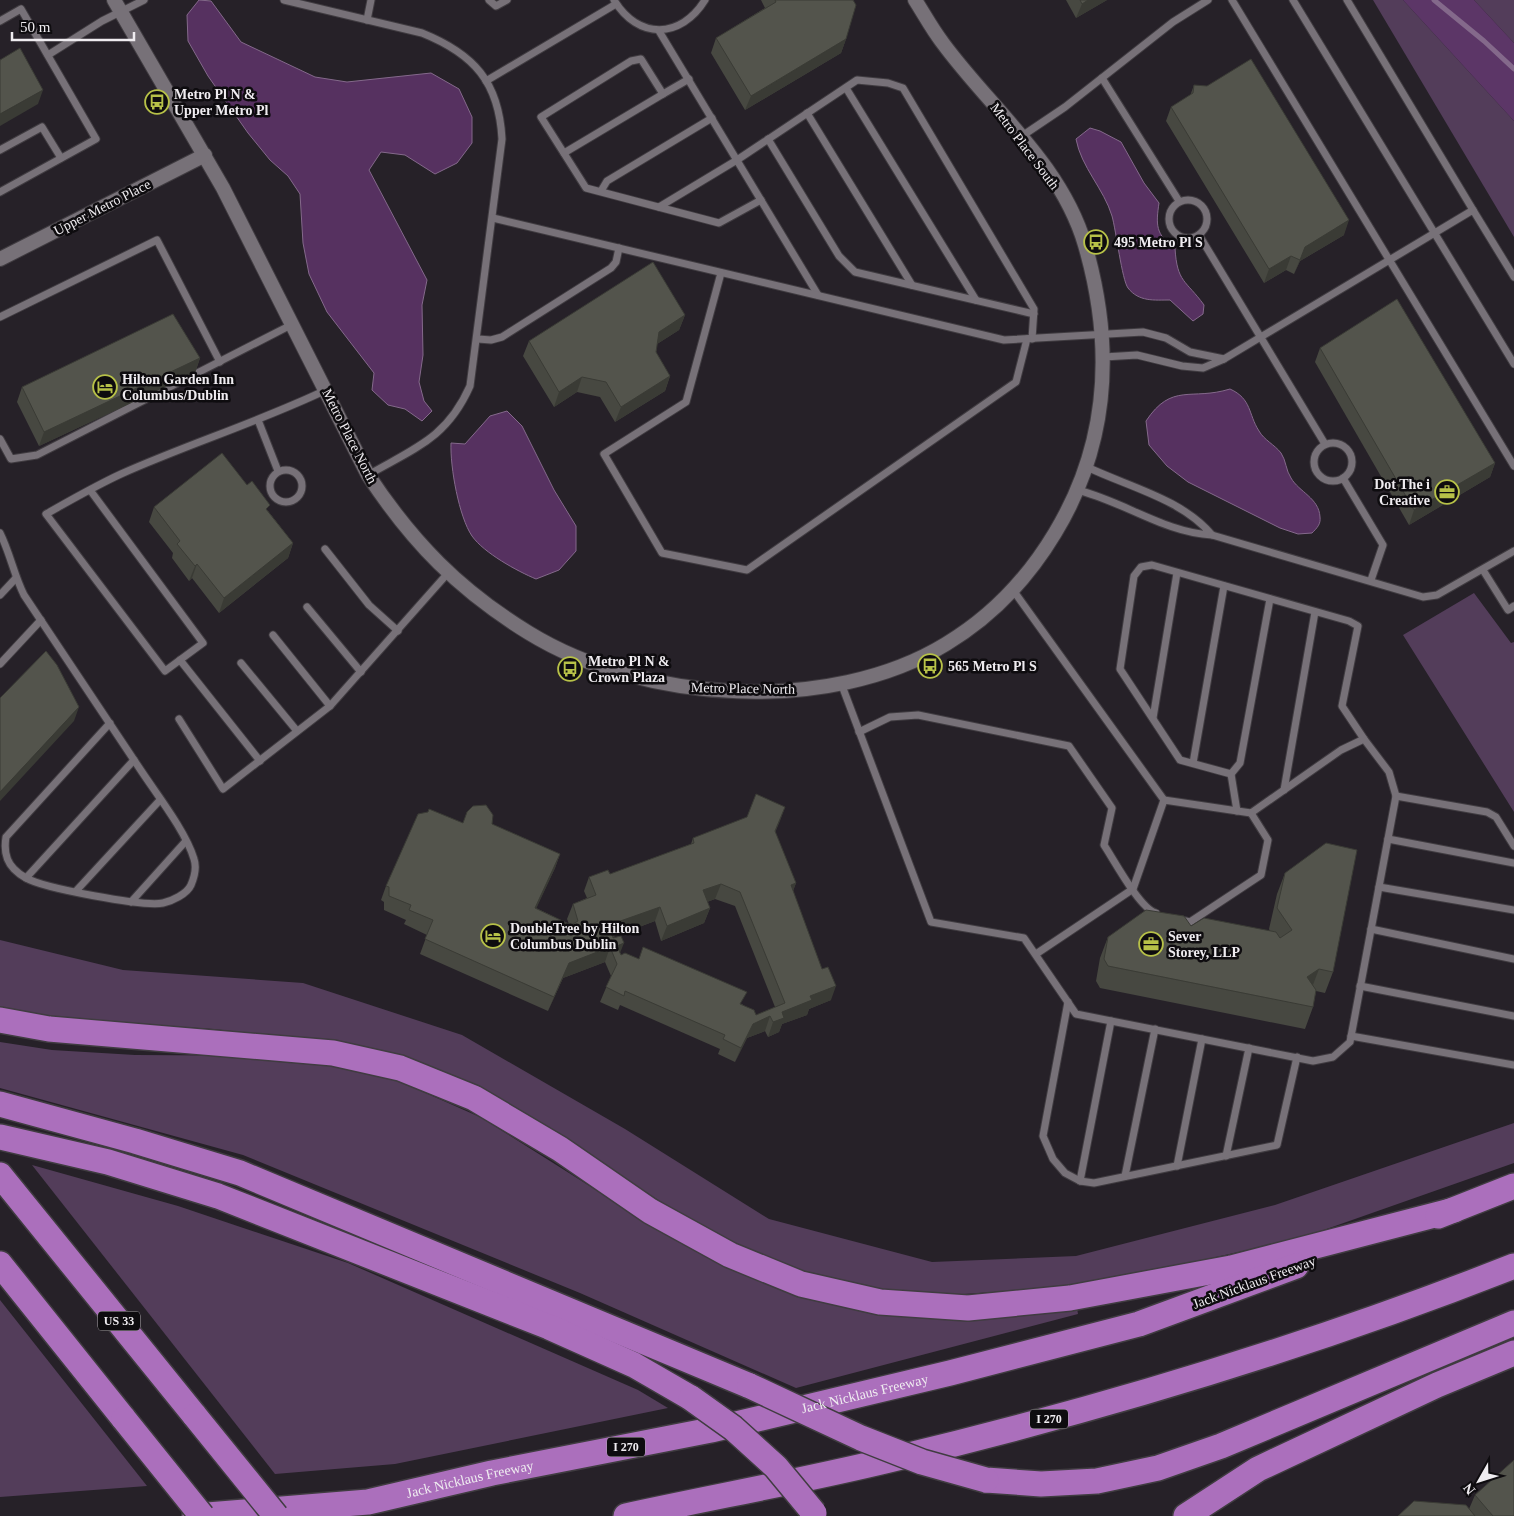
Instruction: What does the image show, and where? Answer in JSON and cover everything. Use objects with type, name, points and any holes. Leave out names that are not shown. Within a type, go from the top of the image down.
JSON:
[{"type":"highway","points":[[0,1020],[49,1029],[333,1053],[400,1068],[474,1098],[560,1149],[650,1211],[730,1255],[801,1284],[880,1302],[968,1308],[1070,1298],[1231,1268],[1454,1210]]},
{"type":"highway","points":[[0,1104],[135,1141],[240,1173],[750,1386],[861,1438],[922,1462],[986,1480],[1041,1484],[1097,1481],[1158,1468],[1220,1446],[1514,1323]]},
{"type":"highway","points":[[0,1137],[108,1162],[218,1196],[548,1327],[634,1365],[691,1398],[733,1428],[776,1467],[815,1515]]},
{"type":"highway","name":"US 33","points":[[0,1175],[276,1516]]},
{"type":"highway","name":"Jack Nicklaus Freeway","points":[[195,1516],[368,1502],[492,1474],[712,1430],[950,1373],[1139,1324],[1454,1210],[1514,1186]]},
{"type":"highway","points":[[0,1264],[202,1516]]},
{"type":"highway","name":"I 270","points":[[626,1516],[887,1461],[1133,1396],[1293,1347],[1514,1266]]},
{"type":"highway","points":[[0,1280],[124,1419]]},
{"type":"highway","points":[[1186,1516],[1258,1469],[1437,1385],[1514,1353]]},
{"type":"street","name":"Metro Place North","points":[[114,0],[205,155],[293,324],[368,475],[395,516],[448,573],[477,597],[531,635],[574,657],[610,670],[654,682],[702,690],[786,692],[841,683],[878,673],[923,656],[946,644]]},
{"type":"street","name":"Metro Place South","points":[[915,0],[942,42],[1022,136],[1050,173],[1071,210],[1084,242],[1100,306],[1104,357],[1102,398],[1088,467],[1049,544],[1013,590],[981,620],[946,644]]},
{"type":"street","name":"Upper Metro Place","points":[[0,259],[205,155]]},
{"type":"lane","points":[[48,55],[102,21],[122,13],[144,0]]},
{"type":"lane","points":[[284,0],[422,33],[442,41],[468,58],[486,81],[496,101],[501,121],[502,139],[493,218],[478,339],[470,386],[462,403],[448,424],[428,440],[368,475]]},
{"type":"lane","points":[[367,20],[372,0]]},
{"type":"lane","points":[[489,0],[496,6],[507,0]]},
{"type":"lane","points":[[486,81],[615,2],[621,12],[634,22],[659,31],[682,24],[696,14],[706,0]]},
{"type":"lane","points":[[1022,136],[1065,107],[1173,22],[1208,0]]},
{"type":"lane","points":[[1232,0],[1514,466]]},
{"type":"lane","points":[[1293,0],[1514,364]]},
{"type":"lane","points":[[1347,0],[1514,277]]},
{"type":"lane","points":[[0,21],[21,9],[96,139],[0,192]]},
{"type":"lane","points":[[659,31],[818,295]]},
{"type":"lane","points":[[663,94],[641,60],[631,61],[541,116],[586,188],[719,223],[761,200]]},
{"type":"lane","points":[[1102,78],[1179,201]]},
{"type":"lane","points":[[564,153],[689,79]]},
{"type":"lane","points":[[659,207],[737,160],[857,80],[888,83],[903,88],[1034,309],[1034,314],[1029,339],[1016,382],[747,570],[662,553],[604,454],[686,402],[720,273]]},
{"type":"lane","points":[[846,88],[976,300]]},
{"type":"lane","points":[[807,113],[912,286]]},
{"type":"lane","points":[[600,191],[607,181],[712,118]]},
{"type":"lane","points":[[0,150],[42,127],[61,158]]},
{"type":"lane","points":[[768,139],[839,256],[855,272],[1034,314]]},
{"type":"lane","points":[[1191,199],[1206,211],[1206,224],[1199,235],[1193,238],[1180,236],[1170,228],[1168,216],[1174,204],[1179,201],[1191,199]]},
{"type":"lane","points":[[1104,357],[1137,355],[1182,366],[1203,368],[1261,339],[1473,210]]},
{"type":"lane","points":[[493,218],[1004,340],[1143,332],[1156,334],[1190,352],[1224,359]]},
{"type":"lane","points":[[1199,235],[1326,444]]},
{"type":"lane","points":[[0,317],[157,240],[220,362]]},
{"type":"lane","points":[[478,339],[491,340],[502,337],[602,274],[616,262],[619,248]]},
{"type":"lane","points":[[0,439],[11,459],[37,455],[293,324]]},
{"type":"lane","points":[[90,490],[203,643],[165,670],[46,514],[90,490],[122,474],[258,420],[326,390]]},
{"type":"lane","points":[[258,420],[278,472]]},
{"type":"lane","points":[[1337,443],[1348,450],[1352,462],[1351,469],[1343,478],[1330,480],[1324,478],[1316,469],[1315,458],[1320,447],[1326,444],[1337,443]]},
{"type":"lane","points":[[1088,467],[1176,506],[1201,522],[1212,535]]},
{"type":"lane","points":[[289,470],[301,479],[302,490],[295,499],[285,502],[272,494],[270,484],[278,472],[289,470]]},
{"type":"lane","points":[[1343,478],[1383,544],[1371,580]]},
{"type":"lane","points":[[1077,490],[1095,495],[1194,534],[1212,535],[1371,580],[1423,597],[1436,596],[1514,551]]},
{"type":"lane","points":[[0,533],[16,578],[41,620],[110,723],[160,800],[194,860],[195,874],[190,887],[181,896],[162,903],[131,902],[76,891],[26,878],[13,868],[4,848],[6,837],[110,723]]},
{"type":"lane","points":[[325,549],[368,605],[398,631]]},
{"type":"lane","points":[[841,683],[931,922],[1024,938],[1076,1014],[1312,1061],[1333,1057],[1350,1042],[1396,796],[1389,772],[1342,706],[1358,626],[1152,565],[1141,567],[1134,576],[1120,669],[1180,760],[1230,774]]},
{"type":"lane","points":[[1483,570],[1508,610],[1514,606]]},
{"type":"lane","points":[[179,719],[223,789],[330,706],[448,573]]},
{"type":"lane","points":[[1153,718],[1178,573]]},
{"type":"lane","points":[[0,596],[16,578]]},
{"type":"lane","points":[[1193,763],[1224,586]]},
{"type":"lane","points":[[1013,590],[1164,800],[1251,813],[1341,750],[1364,739]]},
{"type":"lane","points":[[1230,774],[1240,763],[1270,599]]},
{"type":"lane","points":[[307,607],[361,672]]},
{"type":"lane","points":[[1284,790],[1315,612]]},
{"type":"lane","points":[[0,664],[41,620]]},
{"type":"lane","points":[[273,635],[330,706]]},
{"type":"lane","points":[[180,660],[260,760]]},
{"type":"lane","points":[[241,663],[297,731]]},
{"type":"lane","points":[[858,732],[890,717],[918,715],[1069,746],[1112,808],[1104,845],[1150,912],[1166,916]]},
{"type":"lane","points":[[26,878],[134,760]]},
{"type":"lane","points":[[1230,774],[1237,811]]},
{"type":"lane","points":[[1396,796],[1487,812],[1496,817],[1514,846]]},
{"type":"lane","points":[[76,891],[160,800]]},
{"type":"lane","points":[[1036,954],[1133,889],[1164,800]]},
{"type":"lane","points":[[1174,918],[1190,922],[1261,874],[1268,840],[1251,813]]},
{"type":"lane","points":[[1388,839],[1514,864]]},
{"type":"lane","points":[[131,902],[185,842]]},
{"type":"lane","points":[[1379,887],[1514,910]]},
{"type":"lane","points":[[1371,929],[1514,959]]},
{"type":"lane","points":[[1360,986],[1514,1016]]},
{"type":"lane","points":[[1068,1002],[1043,1136],[1054,1159],[1065,1174],[1080,1181],[1094,1183],[1277,1145],[1297,1057]]},
{"type":"lane","points":[[1080,1181],[1111,1021]]},
{"type":"lane","points":[[1125,1176],[1155,1029]]},
{"type":"lane","points":[[1351,1036],[1514,1065]]},
{"type":"lane","points":[[1177,1166],[1202,1039]]},
{"type":"lane","points":[[1226,1156],[1248,1048]]},
{"type":"shaded area","points":[[199,0],[211,1],[241,42],[315,77],[347,82],[431,73],[459,89],[472,117],[472,143],[457,163],[435,174],[405,155],[381,152],[369,170],[427,280],[422,305],[423,355],[419,382],[424,401],[432,411],[422,421],[405,409],[388,405],[372,390],[374,373],[327,312],[309,274],[303,243],[300,194],[288,176],[270,160],[248,133],[208,76],[188,41],[187,15]]},
{"type":"shaded area","points":[[1373,0],[1403,0],[1514,121],[1514,237]]},
{"type":"shaded area","points":[[1403,0],[1474,0],[1514,43],[1514,121]]},
{"type":"shaded area","points":[[1474,0],[1514,0],[1514,43]]},
{"type":"shaded area","points":[[1090,128],[1121,142],[1144,183],[1159,203],[1157,223],[1160,234],[1175,248],[1180,275],[1204,305],[1203,314],[1193,321],[1170,300],[1142,298],[1132,293],[1128,288],[1112,216],[1104,197],[1087,169],[1076,139]]},
{"type":"shaded area","points":[[1230,389],[1246,402],[1255,425],[1261,434],[1281,453],[1291,478],[1319,510],[1320,522],[1312,533],[1298,534],[1280,528],[1188,482],[1167,466],[1149,445],[1146,421],[1155,409],[1165,401],[1183,395],[1204,394]]},
{"type":"shaded area","points":[[507,411],[522,426],[554,490],[576,526],[576,551],[559,570],[536,579],[484,549],[472,536],[467,528],[459,505],[454,478],[451,443],[465,444],[490,416]]},
{"type":"shaded area","points":[[1474,593],[1511,643],[1514,642],[1514,812],[1403,635]]},
{"type":"shaded area","points":[[0,940],[123,970],[303,983],[462,1035],[625,1129],[769,1219],[932,1262],[1076,1256],[1275,1205],[1514,1123],[1514,1163],[1301,1238],[1091,1285],[936,1296],[866,1288],[772,1262],[696,1224],[504,1102],[321,1040],[213,1029],[38,1017],[0,1007]]},
{"type":"shaded area","points":[[0,1042],[52,1050],[135,1055],[297,1056],[401,1082],[482,1118],[672,1238],[750,1276],[845,1308],[908,1317],[982,1317],[1077,1308],[1078,1314],[796,1388],[580,1293],[243,1155],[0,1088]]},
{"type":"shaded area","points":[[32,1165],[178,1206],[348,1263],[638,1390],[668,1408],[395,1464],[275,1474]]},
{"type":"shaded area","points":[[0,1300],[147,1486],[0,1497]]},
{"type":"building","points":[[775,0],[853,0],[856,5],[846,39],[751,96],[716,38],[776,2]]},
{"type":"building","points":[[1080,0],[1088,0],[1082,4]]},
{"type":"building","points":[[20,48],[43,90],[0,114],[0,60]]},
{"type":"building","points":[[1251,59],[1349,220],[1305,247],[1300,260],[1291,256],[1269,269],[1171,107],[1193,93],[1194,85],[1207,86]]},
{"type":"building","points":[[653,262],[685,315],[659,332],[656,352],[670,376],[621,407],[606,382],[582,377],[559,392],[529,341]]},
{"type":"building","points":[[1397,299],[1495,463],[1414,510],[1320,348]]},
{"type":"building","name":"Hilton Garden Inn Columbus/Dublin","points":[[173,314],[200,358],[44,432],[22,387]]},
{"type":"building","points":[[222,453],[247,485],[252,481],[270,505],[266,509],[293,543],[224,598],[197,564],[195,566],[177,544],[180,541],[154,507]]},
{"type":"building","points":[[46,651],[57,665],[79,707],[0,792],[0,698]]},
{"type":"building","name":"DoubleTree by Hilton Columbus Dublin","points":[[756,794],[785,807],[775,831],[796,883],[791,885],[822,969],[828,967],[836,986],[810,996],[812,1000],[782,1012],[784,1018],[773,1022],[770,1016],[753,1024],[741,1048],[723,1039],[725,1035],[625,991],[624,996],[606,987],[617,964],[610,947],[569,963],[554,997],[425,939],[433,920],[409,910],[411,905],[389,896],[389,887],[386,886],[418,814],[428,812],[429,809],[463,823],[467,812],[473,806],[486,805],[493,815],[492,824],[560,854],[535,908],[571,925],[578,921],[573,904],[596,895],[589,877],[608,870],[610,874],[694,843],[693,838],[747,817]],"holes":[[[721,884],[740,892],[785,1003],[756,1015],[754,1010],[740,1004],[747,992],[643,947],[639,959],[625,953],[621,955],[617,946],[624,943],[621,936],[613,938],[609,925],[660,907],[667,926],[710,908],[703,890]]]},
{"type":"building","name":"Sever Storey, LLP","points":[[1326,843],[1357,850],[1333,972],[1319,969],[1307,977],[1316,990],[1313,1007],[1108,966],[1104,959],[1108,937],[1146,910],[1184,916],[1191,926],[1204,918],[1276,932],[1280,938],[1292,930],[1277,908],[1285,873]]},
{"type":"building","points":[[1514,1460],[1514,1516],[1493,1516],[1475,1495]]},
{"type":"building","points":[[1414,1501],[1466,1505],[1475,1516],[1398,1516]]},
{"type":"waterway","points":[[1434,0],[1484,41],[1514,69]]},
{"type":"place","name":"Metro Pl N & Upper Metro Pl","points":[[157,102]]},
{"type":"place","name":"495 Metro Pl S","points":[[1096,242]]},
{"type":"place","name":"Hilton Garden Inn Columbus/Dublin","points":[[105,387]]},
{"type":"place","name":"Dot The i Creative","points":[[1447,492]]},
{"type":"place","name":"565 Metro Pl S","points":[[930,666]]},
{"type":"place","name":"Metro Pl N & Crown Plaza","points":[[570,669]]},
{"type":"place","name":"DoubleTree by Hilton Columbus Dublin","points":[[493,936]]},
{"type":"place","name":"Sever Storey, LLP","points":[[1151,944]]}]
